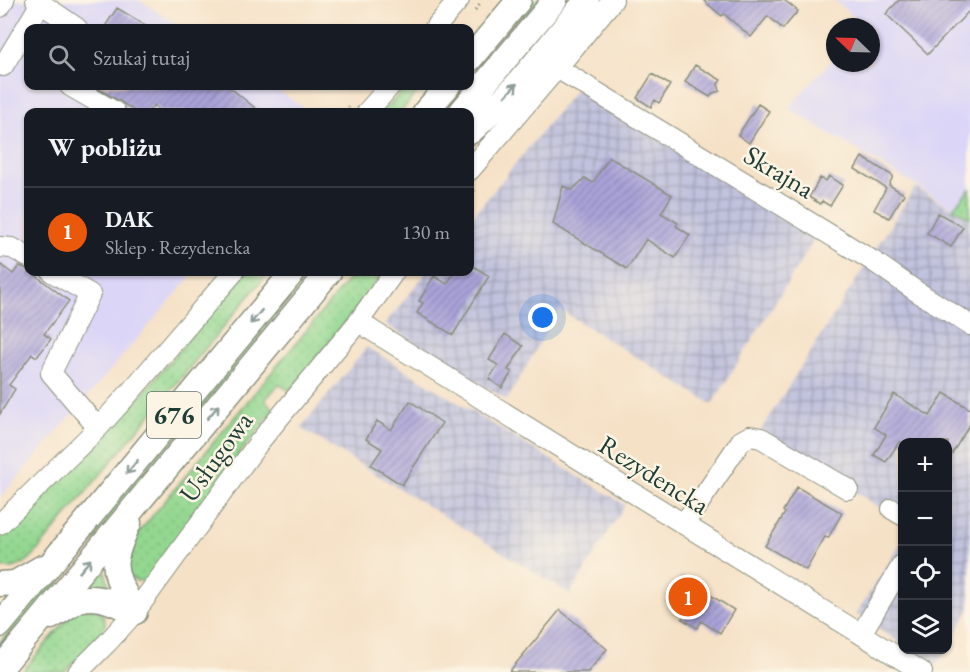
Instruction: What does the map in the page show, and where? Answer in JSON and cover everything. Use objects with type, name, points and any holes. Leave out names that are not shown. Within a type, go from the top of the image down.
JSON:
[{"type":"main road","points":[[474,53],[506,0]]},
{"type":"main road","points":[[474,54],[519,0]]},
{"type":"main road","points":[[464,108],[555,0]]},
{"type":"main road","points":[[474,128],[525,75],[602,2]]},
{"type":"main road","points":[[429,108],[444,90]]},
{"type":"main road","name":"676","points":[[0,626],[291,276]]},
{"type":"main road","name":"676","points":[[0,669],[326,276]]},
{"type":"main road","points":[[135,505],[116,560],[116,572],[135,612]]},
{"type":"main road","points":[[0,584],[15,583],[55,560]]},
{"type":"main road","points":[[34,628],[77,601],[89,597],[100,598],[135,612]]},
{"type":"street","points":[[0,7],[4,0]]},
{"type":"street","points":[[438,24],[459,0]]},
{"type":"street","points":[[474,165],[557,68],[602,2]]},
{"type":"street","points":[[32,24],[46,3],[72,24]]},
{"type":"street","points":[[3,66],[24,35]]},
{"type":"street","name":"Skrajna","points":[[557,68],[873,261],[970,325]]},
{"type":"street","points":[[77,90],[108,108]]},
{"type":"street","points":[[371,108],[386,90]]},
{"type":"street","points":[[0,247],[12,248],[24,255]]},
{"type":"street","points":[[59,276],[90,294],[51,373],[99,428]]},
{"type":"street","points":[[0,524],[99,428],[231,276]]},
{"type":"street","name":"Usługowa","points":[[78,672],[135,612],[260,441],[359,321],[391,276]]},
{"type":"street","name":"Rezydencka","points":[[359,321],[922,672]]},
{"type":"street","points":[[683,524],[741,441],[750,436],[761,438],[848,489]]},
{"type":"street","points":[[861,634],[898,572]]},
{"type":"shaded area","points":[[0,0],[139,0],[176,24],[24,24],[24,90],[276,90],[305,108],[24,108],[24,276],[192,276],[0,498]]},
{"type":"shaded area","points":[[834,0],[970,0],[970,189],[953,208],[788,108],[826,67],[826,72],[880,72],[880,18],[856,18]]},
{"type":"shaded area","points":[[577,88],[817,235],[712,404],[559,309],[507,400],[385,324],[424,276],[474,276],[474,215]]},
{"type":"shaded area","points":[[915,187],[970,219],[970,609],[952,639],[952,438],[898,438],[898,519],[761,430]]},
{"type":"shaded area","points":[[367,347],[625,505],[570,594],[301,428]]},
{"type":"shaded area","points":[[898,548],[898,641],[856,614]]},
{"type":"shaded area","points":[[918,654],[943,654],[936,665]]},
{"type":"green space","points":[[533,0],[542,0],[474,81],[474,71]]},
{"type":"green space","points":[[403,90],[417,92],[404,108],[381,108],[384,105],[388,107]]},
{"type":"green space","points":[[458,90],[467,90],[451,108],[443,108]]},
{"type":"green space","points":[[970,189],[970,218],[953,208]]},
{"type":"green space","points":[[242,276],[266,276],[32,557],[17,566],[0,567],[0,539],[133,405]]},
{"type":"green space","points":[[304,276],[313,276],[0,653],[0,642]]},
{"type":"green space","points":[[352,276],[380,276],[290,391],[279,384],[265,400],[274,410],[229,467],[147,580],[137,581],[127,575],[128,549],[135,537]]},
{"type":"green space","points":[[99,565],[103,565],[108,583],[114,590],[84,587]]},
{"type":"green space","points":[[76,609],[98,609],[103,617],[105,626],[94,643],[64,672],[22,672]]},
{"type":"building","points":[[703,0],[784,0],[798,11],[783,29],[768,16],[751,37]]},
{"type":"building","points":[[899,0],[970,0],[970,10],[928,54],[886,14]]},
{"type":"building","points":[[117,8],[143,24],[107,24]]},
{"type":"building","points":[[695,65],[721,80],[718,84],[720,91],[713,93],[710,97],[685,82]]},
{"type":"building","points":[[652,74],[670,85],[659,103],[655,100],[651,107],[637,98]]},
{"type":"building","points":[[100,90],[233,90],[255,108],[157,108],[154,105],[151,108],[130,108]]},
{"type":"building","points":[[758,104],[769,111],[749,143],[738,135]]},
{"type":"building","points":[[609,157],[672,195],[661,213],[678,223],[676,226],[690,235],[675,258],[646,239],[627,269],[553,224],[563,186],[572,190],[585,178],[593,183]]},
{"type":"building","points":[[862,157],[893,176],[889,185],[904,194],[889,218],[874,210],[886,188],[855,169]]},
{"type":"building","points":[[829,176],[843,185],[830,206],[822,201],[820,204],[809,197],[820,178],[826,181]]},
{"type":"building","points":[[938,213],[963,227],[951,247],[927,233]]},
{"type":"building","points":[[0,264],[13,274],[19,266],[24,268],[24,276],[36,276],[69,301],[44,334],[51,339],[37,357],[32,354],[9,385],[15,389],[0,414]]},
{"type":"building","points":[[474,267],[489,276],[453,335],[417,313],[423,303],[419,301],[434,276],[447,284],[452,276],[474,276]]},
{"type":"building","points":[[505,334],[523,346],[508,370],[512,372],[502,388],[489,379],[498,365],[489,360]]},
{"type":"building","points":[[944,393],[970,409],[970,424],[952,453],[952,438],[898,438],[898,444],[886,462],[874,455],[886,435],[874,427],[894,394],[930,416]]},
{"type":"building","points":[[410,401],[442,423],[402,485],[371,465],[382,449],[366,439],[377,421],[391,430]]},
{"type":"building","points":[[797,487],[842,513],[806,570],[765,546],[785,513],[783,511]]},
{"type":"building","points":[[682,577],[734,610],[720,633],[701,621],[697,628],[682,619],[686,612],[667,600]]},
{"type":"building","points":[[560,610],[607,649],[588,672],[509,672]]},
{"type":"place","name":"DAK","points":[[688,597]]}]
